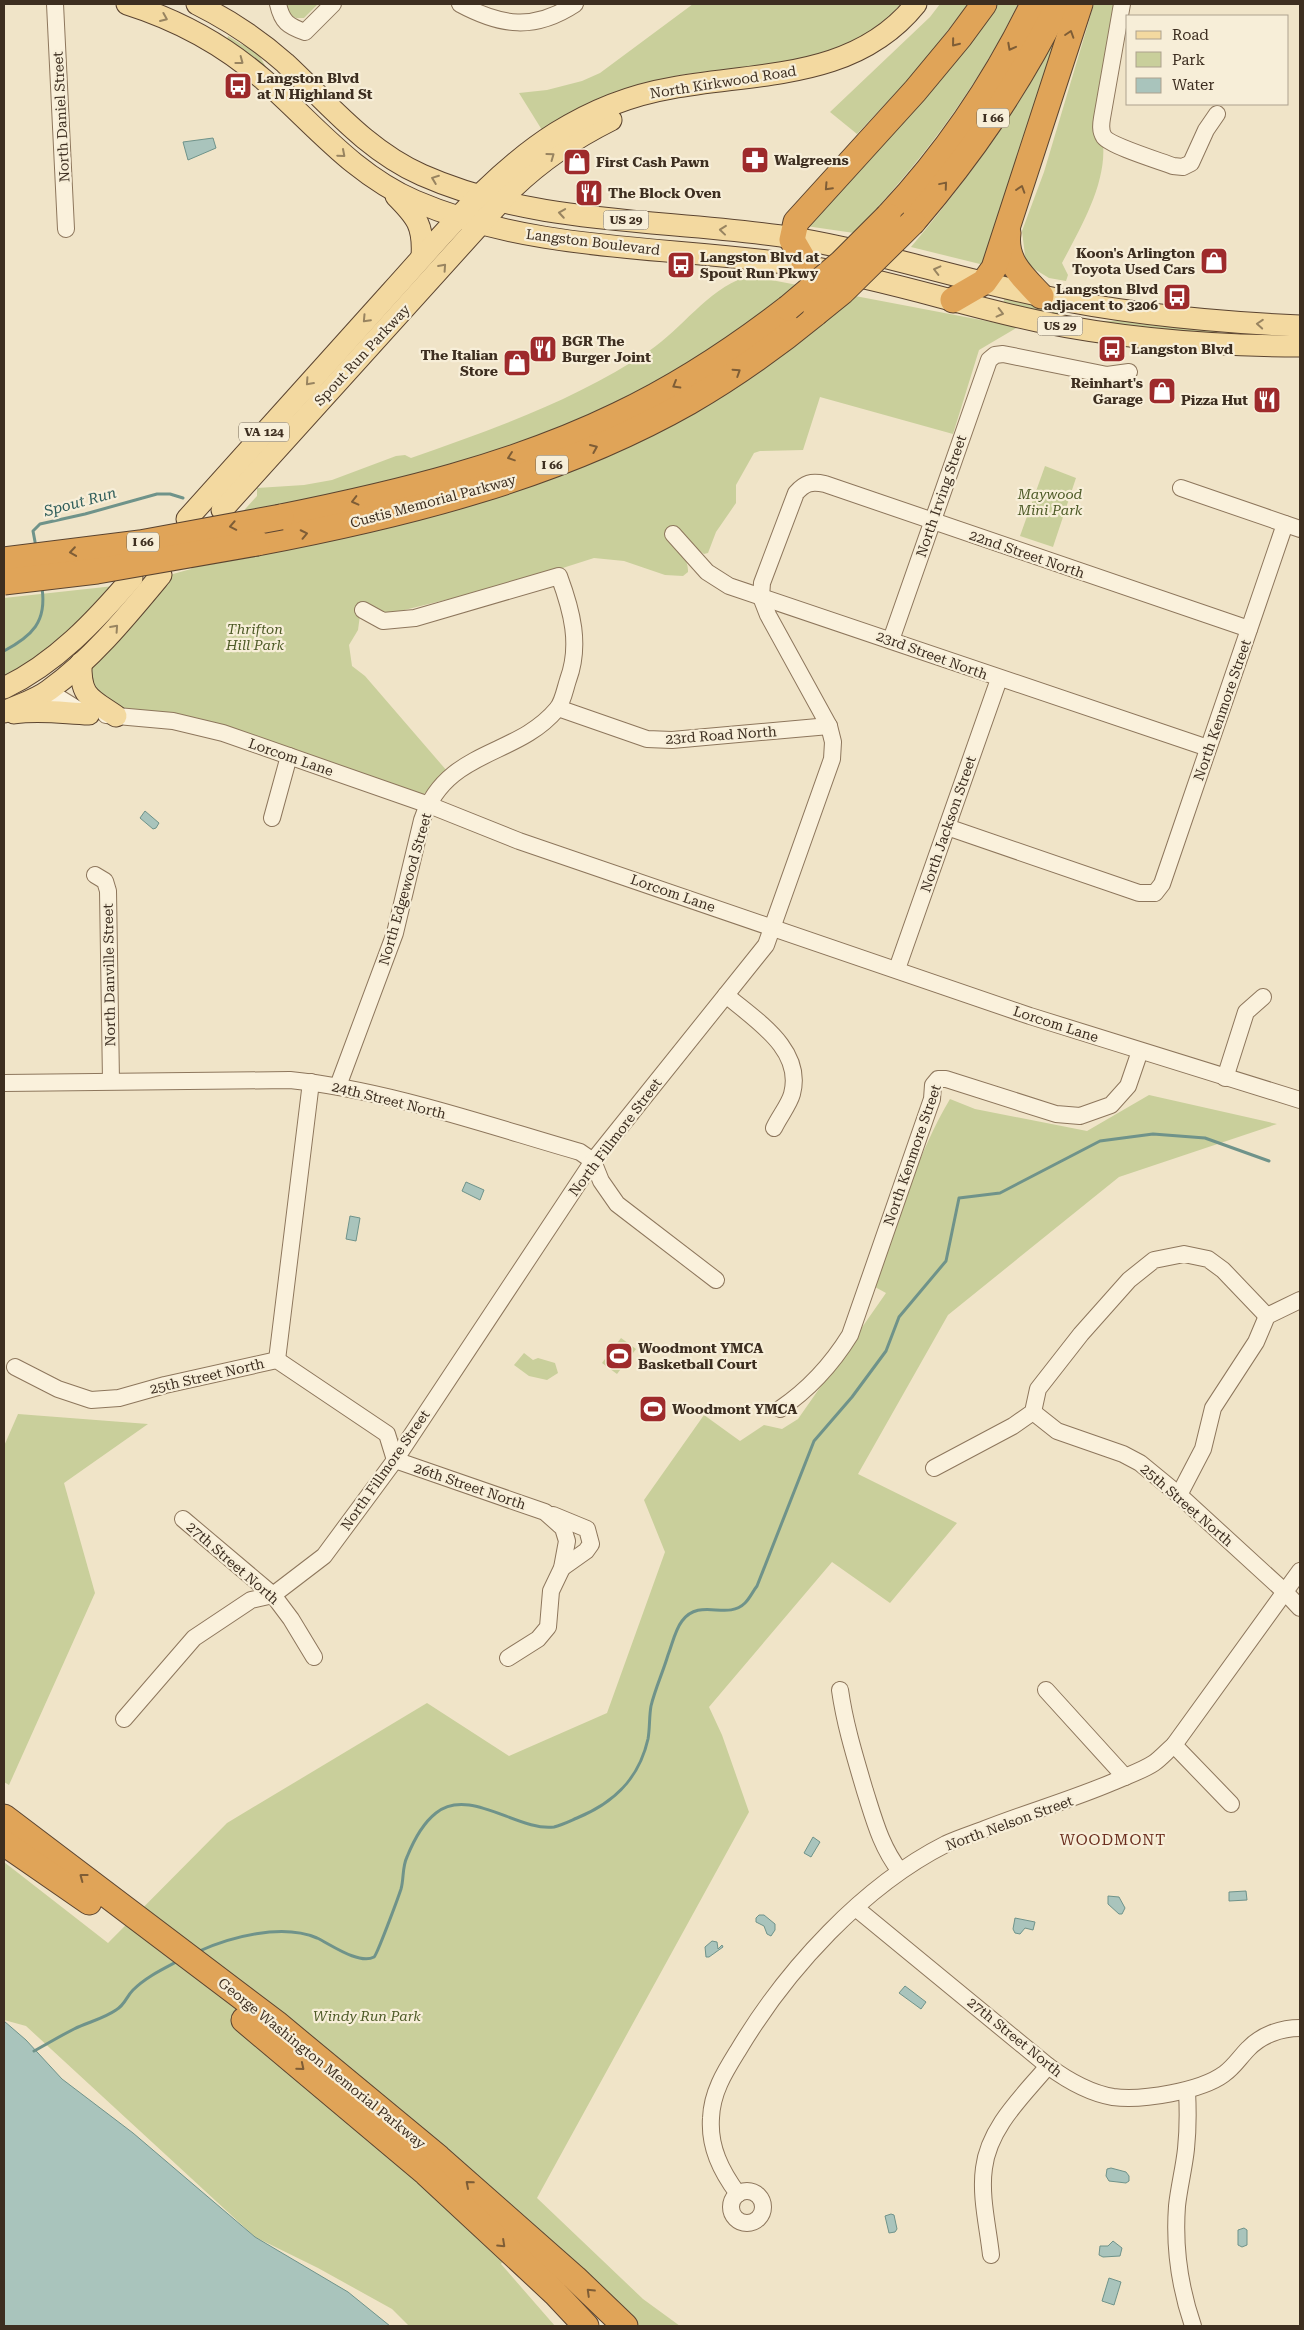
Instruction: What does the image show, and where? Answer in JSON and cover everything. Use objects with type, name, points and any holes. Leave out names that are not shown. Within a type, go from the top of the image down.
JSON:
[{"type":"highway","points":[[807,266],[792,238],[794,227],[798,220],[915,91],[959,38],[984,4]]},
{"type":"highway","name":"Custis Memorial Parkway","points":[[4,560],[140,543],[281,517],[346,503],[451,476],[508,458],[590,427],[625,411],[698,372],[724,356],[788,308],[841,263],[888,216],[945,150],[979,101],[996,76],[1034,4]]},
{"type":"highway","name":"Custis Memorial Parkway","points":[[4,582],[97,571],[257,543],[436,502],[523,476],[580,455],[635,430],[696,398],[766,353],[842,292],[912,222],[968,155],[1003,104],[1034,53],[1059,4]]},
{"type":"highway","points":[[952,300],[984,282],[994,268],[1080,4]]},
{"type":"highway","points":[[1010,221],[1007,248],[1010,258],[1024,279],[1041,296]]},
{"type":"highway","name":"George Washington Memorial Parkway","points":[[4,1817],[117,1912],[439,2158],[575,2278],[625,2326]]},
{"type":"highway","name":"George Washington Memorial Parkway","points":[[4,1843],[117,1912]]},
{"type":"highway","name":"George Washington Memorial Parkway","points":[[270,2029],[555,2293],[586,2326]]},
{"type":"main road","name":"Langston Boulevard","points":[[127,4],[171,20],[200,34],[243,63],[362,170],[387,187],[420,203],[460,217],[528,234],[587,244],[807,266],[1061,326],[1170,341],[1300,346]]},
{"type":"main road","name":"North Kirkwood Road","points":[[460,217],[526,153],[568,126],[594,113],[631,98],[670,88],[769,76],[821,65],[856,51],[880,36],[916,4]]},
{"type":"main road","name":"North Kirkwood Road","points":[[501,200],[522,179],[547,159],[586,133],[613,119],[676,97],[711,91],[786,84],[830,73],[857,61],[885,45],[914,21],[929,4]]},
{"type":"main road","name":"Langston Boulevard","points":[[204,5],[269,49],[371,145],[422,174],[481,195],[573,215],[792,238],[875,254],[1041,296],[1075,302],[1178,316],[1300,326]]},
{"type":"main road","points":[[387,187],[418,220],[422,236],[422,257]]},
{"type":"main road","name":"Spout Run Parkway","points":[[222,510],[501,200]]},
{"type":"main road","name":"Spout Run Parkway","points":[[187,519],[460,217]]},
{"type":"main road","points":[[1061,326],[1075,302]]},
{"type":"main road","points":[[4,713],[48,691],[81,663],[161,575]]},
{"type":"main road","points":[[48,691],[47,680],[51,672],[132,578]]},
{"type":"main road","points":[[4,688],[36,670],[93,623]]},
{"type":"main road","points":[[81,663],[81,680],[85,692],[116,716]]},
{"type":"main road","points":[[4,694],[28,688],[48,691]]},
{"type":"main road","points":[[4,713],[41,710],[58,713],[88,714]]},
{"type":"street","name":"North Daniel Street","points":[[55,4],[66,229]]},
{"type":"street","points":[[278,4],[281,17],[292,27],[305,32],[333,4]]},
{"type":"street","points":[[460,4],[482,16],[520,24],[542,20],[565,11],[575,4]]},
{"type":"street","points":[[1122,4],[1102,118],[1103,134],[1114,144],[1173,166],[1183,167],[1191,162],[1206,130],[1217,114]]},
{"type":"street","points":[[200,34],[204,5]]},
{"type":"street","name":"North Irving Street","points":[[891,640],[933,522],[985,365],[995,355],[1003,354],[1107,375],[1129,372]]},
{"type":"street","name":"22nd Street North","points":[[761,597],[762,583],[796,493],[804,484],[814,482],[825,484],[1249,629]]},
{"type":"street","points":[[1181,488],[1293,527]]},
{"type":"street","name":"North Kenmore Street","points":[[947,827],[1139,893],[1155,893],[1162,884],[1249,629],[1293,527]]},
{"type":"street","name":"23rd Street North","points":[[673,534],[707,572],[729,586],[891,640],[999,679],[1208,748]]},
{"type":"street","name":"North Edgewood Street","points":[[338,1086],[389,950],[402,906],[422,820],[429,805],[451,774],[478,758],[512,743],[536,728],[558,708],[571,670],[575,650],[570,610],[559,576],[414,618],[384,621],[363,610]]},
{"type":"street","name":"North Fillmore Street","points":[[124,1719],[194,1638],[251,1600],[274,1595],[324,1556],[395,1460],[593,1161],[766,944],[832,759],[833,742],[829,726],[768,615],[761,597]]},
{"type":"street","name":"North Jackson Street","points":[[897,969],[999,679]]},
{"type":"street","name":"Lorcom Lane","points":[[48,691],[71,707],[88,714],[154,718],[192,724],[429,805],[519,840],[773,928],[1140,1052],[1300,1100]]},
{"type":"street","name":"23rd Road North","points":[[558,708],[639,736],[655,739],[682,740],[829,726]]},
{"type":"street","points":[[272,818],[289,756]]},
{"type":"street","name":"North Danville Street","points":[[95,875],[105,881],[108,891],[111,1081]]},
{"type":"street","points":[[726,995],[773,1034],[786,1052],[791,1064],[795,1080],[791,1097],[774,1128]]},
{"type":"street","points":[[1225,1078],[1246,1012],[1262,997]]},
{"type":"street","name":"North Kenmore Street","points":[[780,1408],[800,1396],[839,1353],[850,1335],[932,1100],[933,1085],[938,1079],[946,1079],[1056,1114],[1080,1116],[1110,1105],[1128,1086],[1140,1052]]},
{"type":"street","name":"24th Street North","points":[[4,1083],[290,1080],[311,1082],[338,1086],[414,1105],[580,1152],[593,1161]]},
{"type":"street","points":[[277,1360],[311,1082]]},
{"type":"street","points":[[593,1161],[601,1181],[617,1204],[716,1280]]},
{"type":"street","points":[[934,1468],[1013,1426],[1033,1412],[1038,1389],[1081,1334],[1130,1280],[1154,1260],[1169,1255],[1184,1254],[1208,1259],[1223,1270],[1267,1316]]},
{"type":"street","points":[[1179,1495],[1203,1449],[1214,1408],[1256,1342],[1267,1316],[1300,1300]]},
{"type":"street","name":"25th Street North","points":[[15,1367],[58,1389],[91,1400],[119,1398],[165,1385],[277,1360],[387,1434],[395,1460]]},
{"type":"street","name":"25th Street North","points":[[1033,1412],[1057,1431],[1123,1454],[1140,1463],[1179,1495],[1300,1608]]},
{"type":"street","name":"26th Street North","points":[[395,1460],[546,1512],[587,1529],[591,1544],[586,1551],[562,1568]]},
{"type":"street","name":"26th Street North","points":[[508,1658],[538,1639],[548,1627],[551,1591],[562,1568],[567,1541],[563,1528],[546,1512]]},
{"type":"street","name":"27th Street North","points":[[183,1519],[274,1595],[292,1619],[314,1657]]},
{"type":"street","name":"North Nelson Street","points":[[738,2194],[718,2163],[713,2148],[710,2119],[719,2083],[748,2034],[793,1972],[833,1929],[900,1871],[947,1843],[1016,1817],[1076,1798],[1153,1763],[1174,1745],[1300,1571]]},
{"type":"street","points":[[840,1690],[850,1742],[883,1846],[900,1871]]},
{"type":"street","points":[[1046,1690],[1125,1777]]},
{"type":"street","points":[[1174,1745],[1231,1804]]},
{"type":"street","name":"27th Street North","points":[[856,1909],[1048,2066],[1061,2076],[1090,2091],[1114,2097],[1187,2091],[1210,2083],[1225,2073],[1249,2047],[1263,2038],[1276,2032],[1300,2028]]},
{"type":"street","points":[[991,2255],[983,2189],[984,2168],[988,2149],[996,2131],[1008,2114],[1048,2066]]},
{"type":"street","points":[[1187,2091],[1186,2147],[1177,2206],[1177,2229],[1179,2273],[1184,2299],[1193,2326]]},
{"type":"green space","points":[[287,4],[318,4],[304,18],[296,18],[289,14]]},
{"type":"green space","points":[[693,4],[903,4],[872,30],[838,49],[780,65],[676,76],[641,86],[608,99],[542,130],[519,93],[547,90],[582,81],[600,73]]},
{"type":"green space","points":[[940,4],[968,4],[920,67],[857,134],[830,112],[930,17]]},
{"type":"green space","points":[[989,4],[1018,4],[984,66],[924,153],[854,233],[806,226]]},
{"type":"green space","points":[[1094,4],[1116,4],[1101,132],[1103,148],[1102,165],[1093,199],[1062,263],[1068,275],[1066,281],[1049,278],[1026,264],[1022,231],[1044,172]]},
{"type":"green space","points":[[1059,32],[984,265],[911,247],[991,144],[1027,89]]},
{"type":"green space","points":[[228,36],[256,50],[266,67],[227,39]]},
{"type":"green space","name":"Thrifton Hill Park","points":[[745,277],[761,278],[1018,327],[979,350],[953,434],[820,397],[803,450],[760,451],[754,453],[736,485],[736,503],[716,532],[708,553],[704,554],[675,531],[665,535],[686,561],[688,572],[683,576],[665,575],[624,561],[594,558],[522,581],[384,615],[361,608],[358,630],[349,645],[352,666],[365,676],[447,771],[424,794],[417,794],[198,718],[117,708],[88,683],[89,669],[173,574],[191,569],[257,496],[257,488],[304,485],[332,480],[396,456],[405,455],[411,458],[534,412],[593,384],[649,351],[718,291]]},
{"type":"green space","points":[[1005,296],[1063,309],[1063,311],[1060,316],[1003,304]]},
{"type":"green space","points":[[1098,321],[1151,321],[1217,330],[1217,333],[1201,334],[1098,323]]},
{"type":"green space","name":"Maywood Mini Park","points":[[1045,466],[1076,478],[1053,547],[1020,536]]},
{"type":"green space","points":[[114,586],[40,661],[4,684],[4,598]]},
{"type":"green space","name":"Windy Run Park","points":[[1149,1095],[1277,1124],[1119,1177],[948,1315],[858,1474],[957,1523],[890,1603],[832,1562],[709,1707],[722,1735],[749,1812],[537,2198],[643,2299],[680,2326],[639,2326],[556,2244],[525,2221],[501,2264],[555,2326],[409,2326],[392,2309],[318,2268],[255,2237],[26,2026],[4,2020],[4,1862],[108,1943],[227,1823],[427,1703],[509,1756],[607,1713],[665,1552],[644,1500],[704,1415],[740,1441],[764,1425],[782,1429],[798,1419],[886,1293],[875,1287],[917,1167],[950,1099],[975,1109],[1087,1131]]},
{"type":"green space","name":"Woodmont YMCA Basketball Court","points":[[621,1338],[636,1349],[617,1374],[602,1363]]},
{"type":"green space","points":[[524,1353],[533,1360],[538,1358],[555,1363],[558,1373],[547,1380],[529,1376],[514,1365]]},
{"type":"green space","points":[[18,1414],[148,1424],[64,1483],[95,1593],[9,1785],[4,1782],[4,1446]]},
{"type":"water","points":[[213,138],[216,148],[188,160],[183,142]]},
{"type":"water","points":[[145,811],[159,823],[156,828],[153,829],[140,818]]},
{"type":"water","points":[[466,1182],[484,1190],[480,1200],[462,1191]]},
{"type":"water","points":[[350,1216],[360,1218],[356,1241],[346,1239]]},
{"type":"water","points":[[813,1837],[820,1842],[811,1857],[804,1853]]},
{"type":"water","points":[[1246,1891],[1247,1900],[1229,1901],[1229,1892]]},
{"type":"water","points":[[1108,1896],[1119,1897],[1125,1908],[1122,1914],[1119,1914],[1108,1904]]},
{"type":"water","points":[[759,1915],[764,1915],[775,1924],[775,1930],[771,1936],[767,1934],[764,1926],[756,1922],[756,1918]]},
{"type":"water","points":[[1015,1918],[1035,1922],[1033,1930],[1025,1928],[1020,1934],[1015,1933],[1013,1929]]},
{"type":"water","points":[[712,1941],[717,1942],[718,1949],[722,1945],[723,1947],[709,1957],[706,1957],[705,1947]]},
{"type":"water","points":[[905,1986],[926,2002],[921,2009],[899,1993]]},
{"type":"water","points":[[4,2021],[26,2040],[62,2079],[133,2133],[255,2237],[348,2292],[390,2326],[4,2326]]},
{"type":"water","points":[[1111,2168],[1126,2172],[1129,2176],[1129,2181],[1126,2183],[1109,2181],[1106,2176],[1107,2169]]},
{"type":"water","points":[[894,2215],[897,2229],[895,2232],[889,2233],[885,2216]]},
{"type":"water","points":[[1244,2228],[1247,2230],[1247,2245],[1242,2247],[1238,2245],[1238,2230]]},
{"type":"water","points":[[1113,2241],[1122,2248],[1120,2256],[1103,2257],[1099,2255],[1100,2246],[1108,2246]]},
{"type":"water","points":[[1109,2278],[1121,2282],[1114,2305],[1102,2301]]},
{"type":"waterway","name":"Spout Run","points":[[36,547],[33,531],[40,524],[157,494],[170,494],[183,498]]},
{"type":"waterway","name":"Spout Run","points":[[4,651],[30,633],[40,619],[43,600],[42,588]]},
{"type":"waterway","points":[[197,1952],[240,1937],[272,1932],[288,1932],[317,1938],[353,1956],[368,1959],[374,1957],[401,1889],[404,1865],[409,1851],[422,1828],[436,1813],[449,1806],[463,1804],[479,1807],[540,1827],[554,1827],[590,1812],[623,1788],[631,1778],[644,1753],[648,1739],[650,1710],[674,1638],[682,1621],[689,1614],[697,1611],[738,1608],[747,1601],[757,1586],[814,1441],[852,1397],[886,1351],[899,1317],[946,1261],[959,1198],[1000,1193],[1100,1141],[1153,1134],[1205,1138],[1269,1161]]},
{"type":"waterway","points":[[34,2051],[74,2029],[111,2013],[119,2008],[143,1981],[178,1961]]},
{"type":"place","name":"Langston Blvd at N Highland St","points":[[238,86]]},
{"type":"place","name":"Walgreens","points":[[755,160]]},
{"type":"place","name":"First Cash Pawn","points":[[577,162]]},
{"type":"place","name":"The Block Oven","points":[[589,193]]},
{"type":"place","name":"Koon's Arlington Toyota Used Cars","points":[[1214,261]]},
{"type":"place","name":"Langston Blvd at Spout Run Pkwy","points":[[681,265]]},
{"type":"place","name":"Langston Blvd adjacent to 3206","points":[[1177,297]]},
{"type":"place","name":"BGR The Burger Joint","points":[[543,349]]},
{"type":"place","name":"Langston Blvd","points":[[1112,349]]},
{"type":"place","name":"The Italian Store","points":[[517,363]]},
{"type":"place","name":"Reinhart's Garage","points":[[1162,391]]},
{"type":"place","name":"Pizza Hut","points":[[1267,400]]},
{"type":"place","name":"Woodmont YMCA Basketball Court","points":[[619,1356]]},
{"type":"place","name":"Woodmont YMCA","points":[[653,1409]]},
{"type":"district","name":"WOODMONT","points":[[1113,1840]]}]
